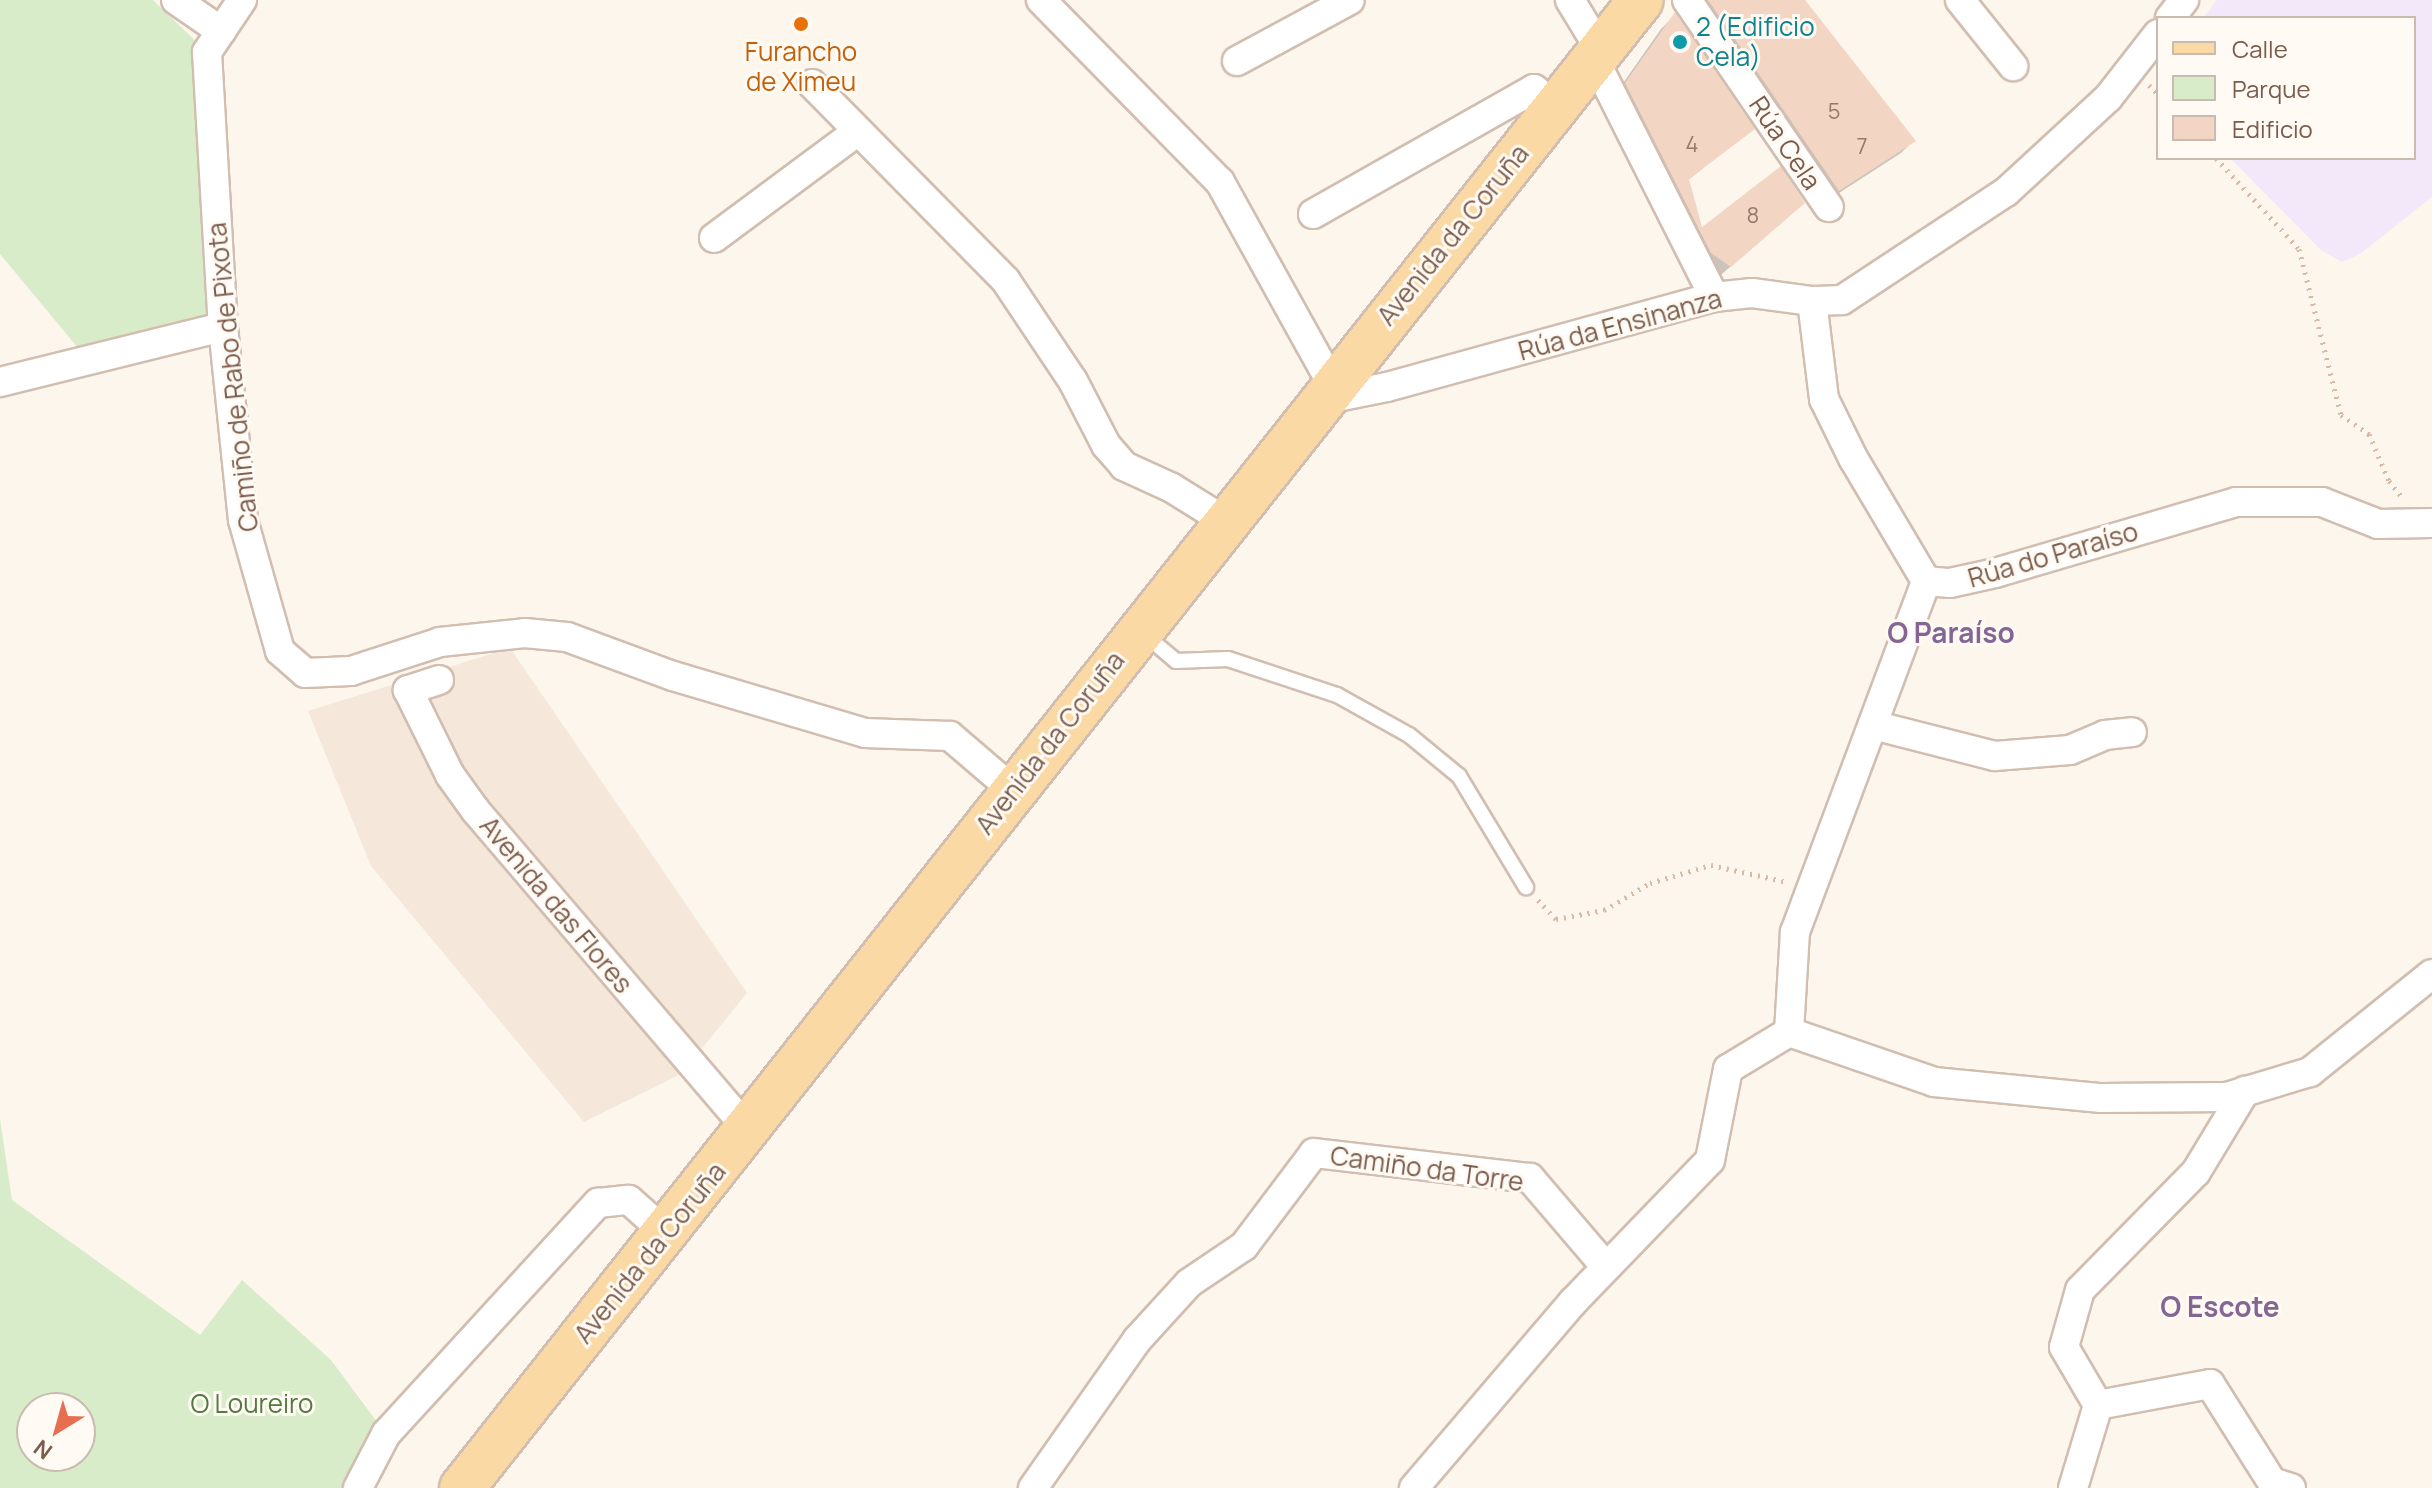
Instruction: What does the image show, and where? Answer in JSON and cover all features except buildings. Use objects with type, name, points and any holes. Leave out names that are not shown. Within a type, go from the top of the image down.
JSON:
[{"type":"main road","name":"Avenida da Coruña","points":[[462,1488],[748,1130],[1225,521],[1641,0]]},
{"type":"street","points":[[176,0],[221,31]]},
{"type":"street","name":"Camiño de Rabo de Pixota","points":[[242,0],[207,52],[223,327],[243,520],[280,651],[305,673],[351,671],[440,642],[525,633],[567,637],[673,676],[865,733],[950,736],[1013,790]]},
{"type":"street","points":[[1041,0],[1220,182],[1328,393]]},
{"type":"street","points":[[1237,61],[1350,0]]},
{"type":"street","points":[[1570,0],[1714,297]]},
{"type":"street","name":"Rúa Cela","points":[[1687,0],[1829,207]]},
{"type":"street","points":[[1960,0],[2013,66]]},
{"type":"street","points":[[2172,16],[2184,0]]},
{"type":"street","name":"Rúa da Ensinanza","points":[[1328,393],[1387,387],[1714,297],[1752,293],[1812,301],[1842,300],[1871,284],[2006,192],[2108,98],[2156,37]]},
{"type":"street","points":[[812,84],[1006,281],[1073,381],[1106,445],[1124,466],[1172,488],[1225,521]]},
{"type":"street","points":[[1313,214],[1534,89],[1556,106]]},
{"type":"street","points":[[714,238],[858,131]]},
{"type":"street","points":[[1789,1032],[1795,932],[1926,581],[1853,458],[1824,399],[1812,301]]},
{"type":"street","points":[[0,382],[223,327]]},
{"type":"street","name":"Rúa do Paraíso","points":[[1926,581],[1950,583],[1995,573],[2236,502],[2322,502],[2378,524],[2427,523]]},
{"type":"street","name":"Avenida das Flores","points":[[439,680],[408,690],[450,775],[476,811],[748,1130]]},
{"type":"street","points":[[1873,725],[1995,756],[2070,750],[2105,735],[2132,732]]},
{"type":"street","points":[[1789,1032],[1934,1082],[2101,1098],[2227,1097],[2310,1072],[2432,974]]},
{"type":"street","points":[[1414,1488],[1606,1267],[1710,1160],[1728,1069],[1789,1032]]},
{"type":"street","points":[[2073,1488],[2098,1405],[2064,1347],[2080,1290],[2196,1172],[2245,1091]]},
{"type":"street","name":"Camiño da Torre","points":[[1033,1488],[1137,1340],[1189,1283],[1244,1246],[1314,1153],[1530,1178],[1606,1267]]},
{"type":"street","points":[[358,1488],[386,1434],[598,1203],[629,1200],[666,1233]]},
{"type":"street","points":[[2098,1405],[2210,1384],[2272,1482],[2291,1488]]},
{"type":"lane","points":[[1139,630],[1176,661],[1228,659],[1337,695],[1409,735],[1459,776],[1526,887]]},
{"type":"path","points":[[2218,160],[2299,249],[2341,415],[2369,434],[2389,481],[2427,523]]},
{"type":"path","points":[[1526,887],[1556,919],[1604,910],[1650,883],[1711,865],[1812,887]]},
{"type":"shaded area","points":[[2217,0],[2432,0],[2432,197],[2360,254],[2342,262],[2321,250],[2232,160],[2416,160],[2416,16],[2205,16]]},
{"type":"shaded area","points":[[510,648],[747,993],[681,1074],[584,1122],[371,866],[308,711]]},
{"type":"green space","points":[[0,0],[153,0],[207,52],[223,327],[88,360],[0,254]]},
{"type":"green space","name":"O Loureiro","points":[[0,1119],[12,1200],[200,1335],[242,1280],[331,1360],[386,1434],[358,1488],[0,1488]]},
{"type":"place","name":"Furancho de Ximeu","points":[[801,24]]},
{"type":"place","name":"2 (Edificio Cela)","points":[[1680,42]]},
{"type":"district","name":"O Paraíso","points":[[1951,632]]},
{"type":"district","name":"O Escote","points":[[2220,1306]]}]
